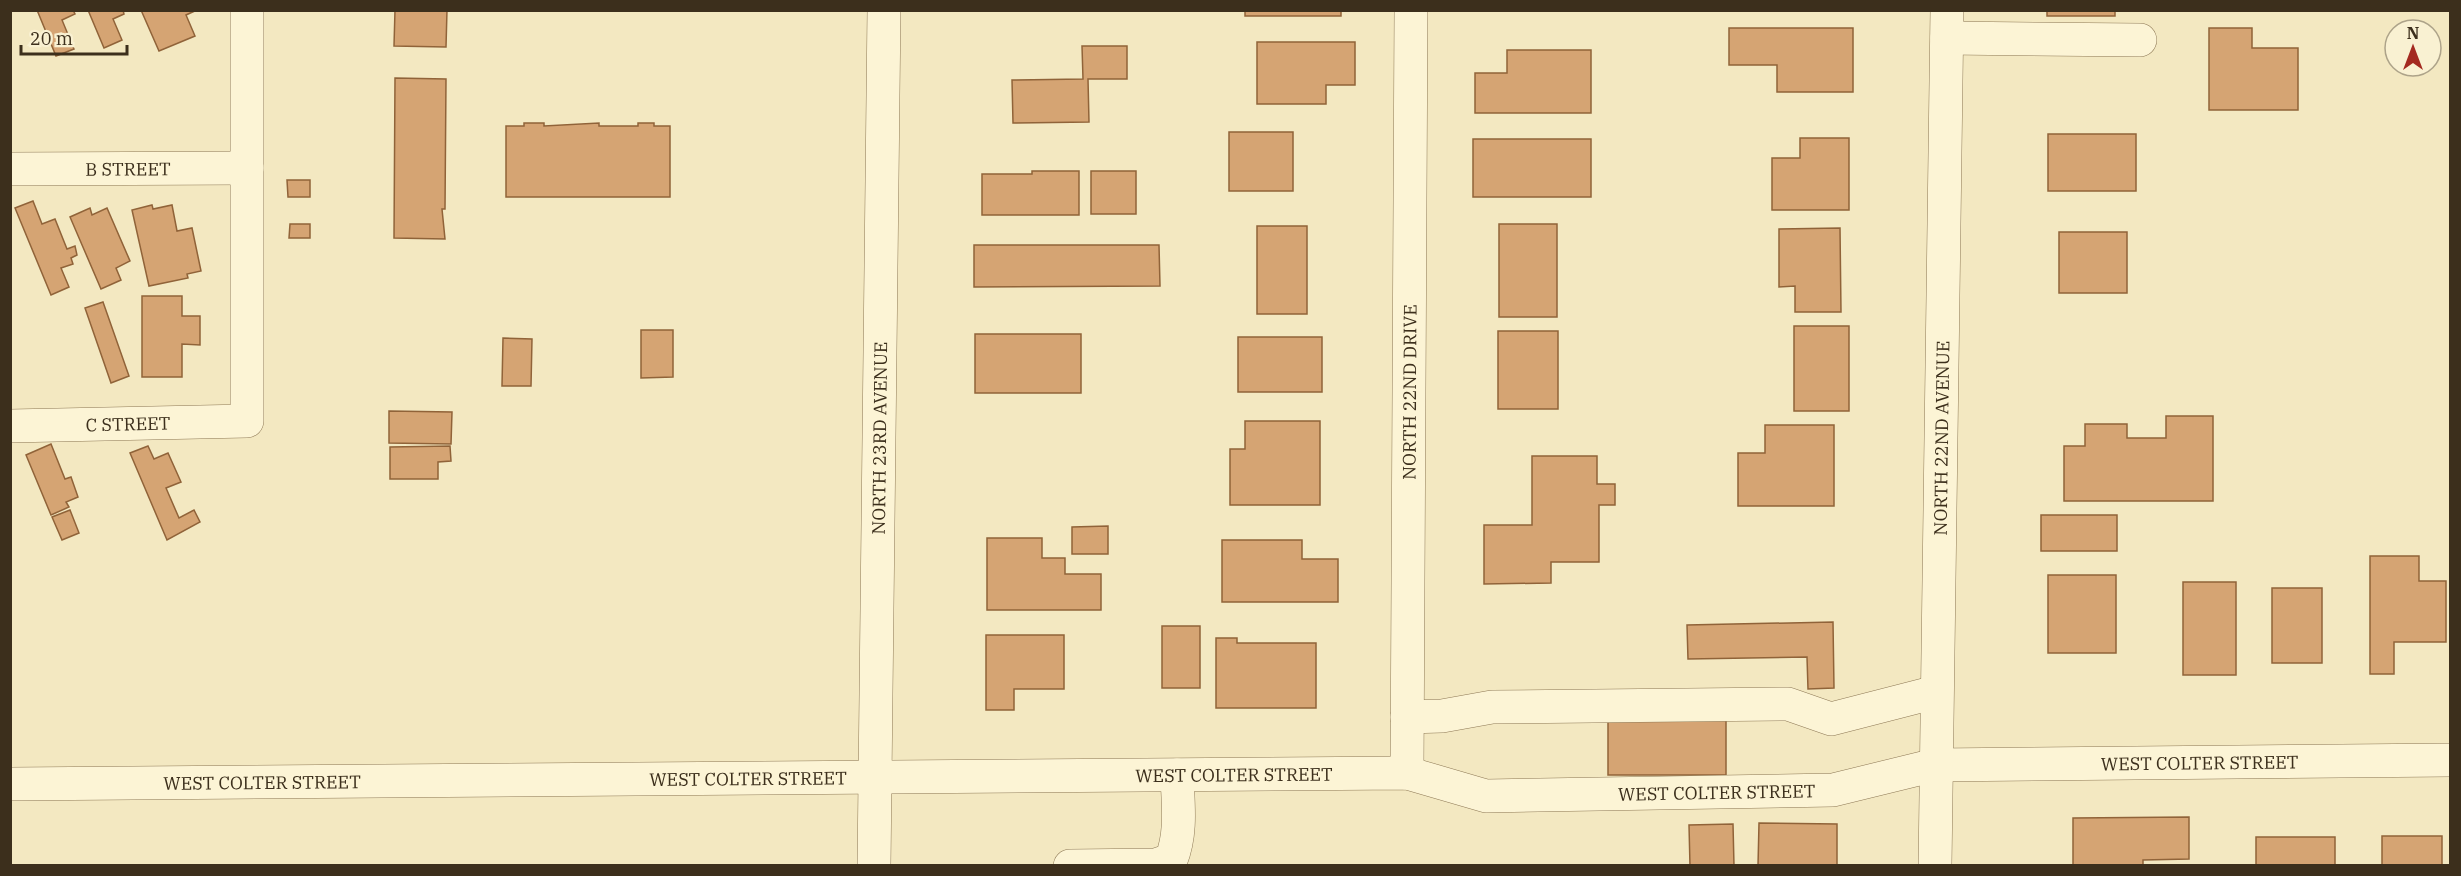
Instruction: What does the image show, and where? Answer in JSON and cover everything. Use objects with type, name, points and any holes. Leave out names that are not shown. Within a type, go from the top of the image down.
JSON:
[{"type":"street","points":[[247,10],[247,168]]},
{"type":"street","name":"NORTH 23RD AVENUE","points":[[874,865],[884,10]]},
{"type":"street","name":"NORTH 22ND DRIVE","points":[[1407,773],[1411,10]]},
{"type":"street","points":[[1947,24],[2140,40]]},
{"type":"street","name":"NORTH 22ND AVENUE","points":[[1935,866],[1947,24]]},
{"type":"street","name":"B STREET","points":[[10,169],[247,168]]},
{"type":"street","name":"C STREET","points":[[10,426],[247,421],[247,168]]},
{"type":"street","points":[[1407,717],[1442,716],[1492,707],[1788,704],[1832,718],[1936,692]]},
{"type":"street","name":"WEST COLTER STREET","points":[[10,784],[1407,773],[1486,796],[1498,796],[1833,790],[1935,765],[2451,760]]},
{"type":"street","points":[[1070,866],[1156,865],[1171,860],[1177,846],[1179,821],[1177,775]]},
{"type":"street","points":[[874,865],[884,866]]},
{"type":"building","points":[[37,10],[73,10],[75,14],[62,20],[74,49],[56,56]]},
{"type":"building","points":[[88,10],[123,10],[124,14],[113,19],[122,40],[104,48]]},
{"type":"building","points":[[141,10],[197,10],[186,15],[195,36],[159,51]]},
{"type":"building","points":[[395,10],[447,10],[446,47],[394,46]]},
{"type":"building","points":[[1245,10],[1341,10],[1341,16],[1245,16]]},
{"type":"building","points":[[2047,10],[2115,10],[2115,16],[2047,16]]},
{"type":"building","points":[[1729,28],[1853,28],[1853,92],[1777,92],[1777,65],[1729,65]]},
{"type":"building","points":[[2209,28],[2252,28],[2252,48],[2298,48],[2298,110],[2209,110]]},
{"type":"building","points":[[1257,42],[1355,42],[1355,85],[1326,85],[1326,104],[1257,104]]},
{"type":"building","points":[[1082,46],[1127,46],[1127,79],[1088,79],[1089,122],[1013,123],[1012,80],[1083,79]]},
{"type":"building","points":[[1507,50],[1591,50],[1591,113],[1475,113],[1475,73],[1507,73]]},
{"type":"building","points":[[395,78],[446,79],[445,209],[442,209],[445,239],[394,238]]},
{"type":"building","points":[[524,123],[544,123],[544,126],[599,123],[599,126],[638,126],[638,123],[654,123],[654,126],[670,126],[670,197],[506,197],[506,126],[524,126]]},
{"type":"building","points":[[1229,132],[1293,132],[1293,191],[1229,191]]},
{"type":"building","points":[[2048,134],[2136,134],[2136,191],[2048,191]]},
{"type":"building","points":[[1800,138],[1849,138],[1849,210],[1772,210],[1772,158],[1800,158]]},
{"type":"building","points":[[1473,139],[1591,139],[1591,197],[1473,197]]},
{"type":"building","points":[[1032,171],[1079,171],[1079,215],[982,215],[982,174],[1032,174]]},
{"type":"building","points":[[1091,171],[1136,171],[1136,214],[1091,214]]},
{"type":"building","points":[[287,180],[310,180],[310,197],[288,197]]},
{"type":"building","points":[[33,201],[42,224],[55,219],[67,249],[75,246],[77,255],[71,258],[73,264],[61,268],[69,287],[51,295],[15,208]]},
{"type":"building","points":[[152,205],[153,209],[172,205],[177,231],[192,228],[201,271],[187,274],[188,278],[149,286],[132,210]]},
{"type":"building","points":[[90,208],[92,215],[107,208],[130,261],[116,268],[121,280],[101,289],[70,217]]},
{"type":"building","points":[[290,224],[310,224],[310,238],[289,238]]},
{"type":"building","points":[[1499,224],[1557,224],[1557,317],[1499,317]]},
{"type":"building","points":[[1257,226],[1307,226],[1307,314],[1257,314]]},
{"type":"building","points":[[1840,228],[1841,312],[1795,312],[1795,286],[1779,287],[1779,229]]},
{"type":"building","points":[[2059,232],[2127,232],[2127,293],[2059,293]]},
{"type":"building","points":[[974,245],[1159,245],[1160,286],[974,287]]},
{"type":"building","points":[[142,296],[182,296],[182,316],[200,316],[200,345],[182,344],[182,377],[142,377]]},
{"type":"building","points":[[103,302],[129,376],[111,383],[85,308]]},
{"type":"building","points":[[1794,326],[1849,326],[1849,411],[1794,411]]},
{"type":"building","points":[[641,330],[673,330],[673,377],[641,378]]},
{"type":"building","points":[[1498,331],[1558,331],[1558,409],[1498,409]]},
{"type":"building","points":[[975,334],[1081,334],[1081,393],[975,393]]},
{"type":"building","points":[[1238,337],[1322,337],[1322,392],[1238,392]]},
{"type":"building","points":[[503,338],[532,339],[531,386],[502,386]]},
{"type":"building","points":[[389,411],[452,412],[451,444],[389,443]]},
{"type":"building","points":[[2166,416],[2213,416],[2213,501],[2064,501],[2064,446],[2085,446],[2085,424],[2127,424],[2127,438],[2166,438]]},
{"type":"building","points":[[1245,421],[1320,421],[1320,505],[1230,505],[1230,449],[1245,449]]},
{"type":"building","points":[[1765,425],[1834,425],[1834,506],[1738,506],[1738,453],[1765,453]]},
{"type":"building","points":[[51,444],[65,479],[71,477],[78,497],[66,502],[69,507],[51,515],[26,455]]},
{"type":"building","points":[[148,446],[154,459],[168,453],[181,482],[166,488],[179,518],[194,510],[200,522],[167,540],[130,453]]},
{"type":"building","points":[[450,446],[451,461],[438,462],[438,479],[390,479],[390,447]]},
{"type":"building","points":[[1532,456],[1597,456],[1597,484],[1615,484],[1615,505],[1599,505],[1599,562],[1551,562],[1551,583],[1484,584],[1484,525],[1532,525]]},
{"type":"building","points":[[70,510],[79,533],[62,540],[52,517]]},
{"type":"building","points":[[2041,515],[2117,515],[2117,551],[2041,551]]},
{"type":"building","points":[[1108,526],[1108,554],[1072,554],[1072,527]]},
{"type":"building","points":[[987,538],[1042,538],[1042,558],[1065,558],[1065,574],[1101,574],[1101,610],[987,610]]},
{"type":"building","points":[[1222,540],[1302,540],[1302,559],[1338,559],[1338,602],[1222,602]]},
{"type":"building","points":[[2370,556],[2419,556],[2419,581],[2446,581],[2446,642],[2394,642],[2394,674],[2370,674]]},
{"type":"building","points":[[2048,575],[2116,575],[2116,653],[2048,653]]},
{"type":"building","points":[[2183,582],[2236,582],[2236,675],[2183,675]]},
{"type":"building","points":[[2272,588],[2322,588],[2322,663],[2272,663]]},
{"type":"building","points":[[1833,622],[1834,688],[1808,689],[1807,657],[1688,659],[1687,625]]},
{"type":"building","points":[[1162,626],[1200,626],[1200,688],[1162,688]]},
{"type":"building","points":[[986,635],[1064,635],[1064,689],[1014,689],[1014,710],[986,710]]},
{"type":"building","points":[[1216,638],[1237,638],[1237,643],[1316,643],[1316,708],[1216,708]]},
{"type":"building","points":[[1608,720],[1726,720],[1726,775],[1608,775]]},
{"type":"building","points":[[2189,817],[2189,859],[2143,860],[2143,866],[2073,866],[2073,818]]},
{"type":"building","points":[[1759,823],[1837,824],[1837,866],[1758,866]]},
{"type":"building","points":[[1733,824],[1734,866],[1690,866],[1689,825]]},
{"type":"building","points":[[2382,836],[2442,836],[2442,866],[2382,866]]},
{"type":"building","points":[[2256,837],[2335,837],[2335,866],[2256,866]]}]
